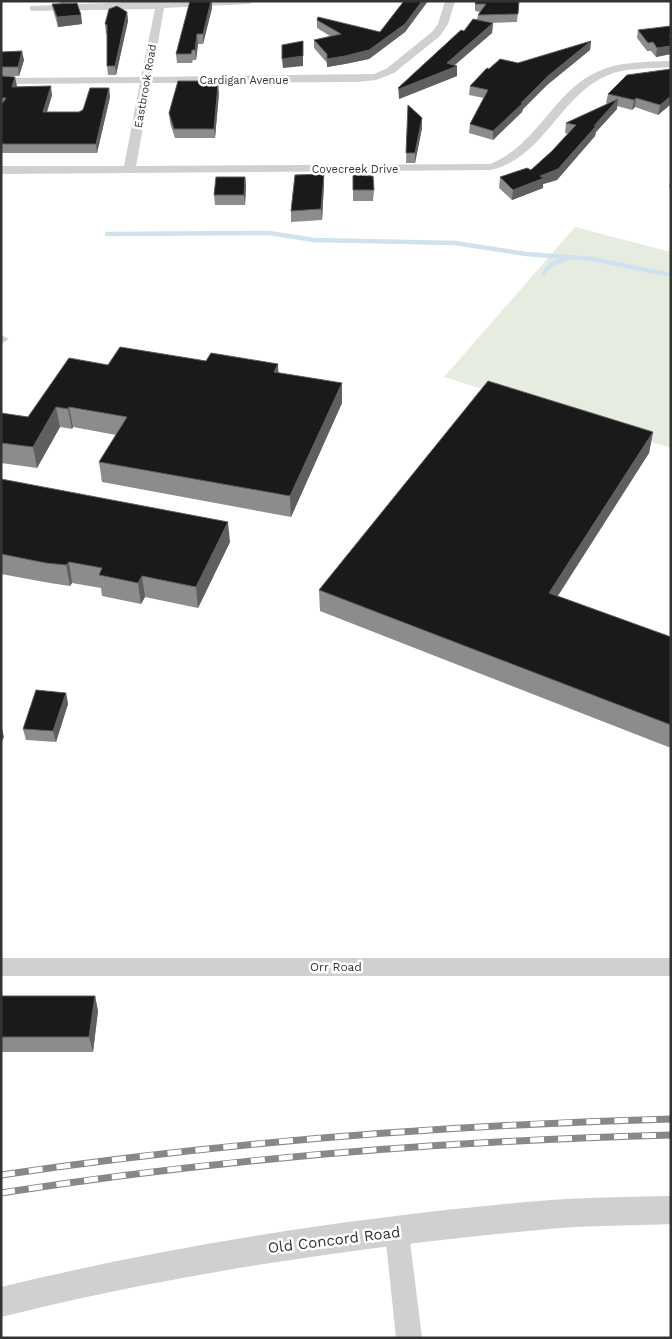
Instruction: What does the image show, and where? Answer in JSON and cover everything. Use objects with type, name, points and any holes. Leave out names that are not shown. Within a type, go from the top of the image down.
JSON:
[{"type":"street","points":[[33,8],[249,1]]},
{"type":"street","name":"Cardigan Avenue","points":[[1,81],[357,79],[376,77],[390,71],[436,34],[443,24],[450,1]]},
{"type":"street","name":"Eastbrook Road","points":[[129,170],[161,3]]},
{"type":"street","name":"Covecreek Drive","points":[[1,170],[491,167],[515,158],[595,77],[616,70],[671,64]]},
{"type":"street","name":"Orr Road","points":[[1,967],[671,967]]},
{"type":"street","name":"Old Concord Road","points":[[1,1302],[99,1278],[282,1245],[540,1215],[671,1210]]},
{"type":"street","points":[[397,1233],[408,1338]]},
{"type":"shaded area","points":[[575,227],[671,252],[671,448],[444,377]]},
{"type":"building","points":[[190,1],[211,1],[203,34],[197,34],[195,50],[192,50],[191,54],[176,54]]},
{"type":"building","points":[[404,1],[422,1],[405,24],[369,50],[327,59],[327,54],[314,40],[341,34],[317,20],[318,17],[380,32]]},
{"type":"building","points":[[476,1],[519,1],[518,14],[478,15],[486,4],[475,4]]},
{"type":"building","points":[[77,3],[81,15],[57,17],[52,4]]},
{"type":"building","points":[[117,6],[127,12],[115,66],[107,66],[107,25],[105,24],[109,9]]},
{"type":"building","points":[[473,19],[493,23],[447,63],[457,66],[398,88],[461,30],[464,31]]},
{"type":"building","points":[[671,26],[671,36],[669,36],[671,38],[671,46],[657,48],[653,42],[648,43],[638,30]]},
{"type":"building","points":[[303,41],[303,56],[282,59],[282,45]]},
{"type":"building","points":[[591,41],[548,76],[493,131],[470,124],[488,90],[470,86],[487,68],[489,69],[500,59],[518,63]]},
{"type":"building","points":[[22,51],[18,67],[1,67],[1,52]]},
{"type":"building","points":[[671,69],[671,96],[660,105],[636,98],[634,100],[608,94],[627,75]]},
{"type":"building","points":[[1,76],[15,77],[12,87],[51,86],[43,112],[79,112],[83,110],[90,88],[109,88],[96,144],[1,144],[1,105],[6,98],[1,98]]},
{"type":"building","points":[[178,81],[203,81],[202,84],[218,84],[214,129],[174,129],[169,113]]},
{"type":"building","points":[[618,99],[558,169],[540,176],[544,178],[513,190],[500,177],[527,168],[531,170],[576,125],[566,123]]},
{"type":"building","points":[[408,105],[422,118],[415,153],[406,153]]},
{"type":"building","points":[[324,174],[321,209],[291,211],[295,175]]},
{"type":"building","points":[[353,175],[373,176],[374,190],[353,190]]},
{"type":"building","points":[[216,177],[245,177],[244,195],[214,195]]},
{"type":"building","points":[[120,347],[206,361],[211,353],[278,364],[274,372],[342,383],[290,496],[99,462],[127,417],[69,407],[68,409],[56,407],[33,447],[1,443],[1,413],[28,417],[69,358],[108,365]]},
{"type":"building","points":[[488,381],[653,432],[549,593],[671,637],[671,725],[319,590]]},
{"type":"building","points":[[1,479],[228,522],[196,587],[142,576],[138,583],[99,575],[102,568],[69,562],[66,565],[46,563],[1,554]]},
{"type":"building","points":[[36,690],[66,693],[53,731],[23,729]]},
{"type":"building","points":[[1,996],[95,996],[89,1037],[1,1037]]},
{"type":"waterway","points":[[107,234],[269,233],[314,240],[455,243],[526,254],[593,259],[671,275]]},
{"type":"waterway","points":[[544,273],[552,264],[566,259]]},
{"type":"railway","points":[[1,1175],[168,1153],[335,1137],[503,1126],[671,1119]]},
{"type":"railway","points":[[1,1193],[168,1170],[335,1153],[503,1142],[671,1135]]}]
